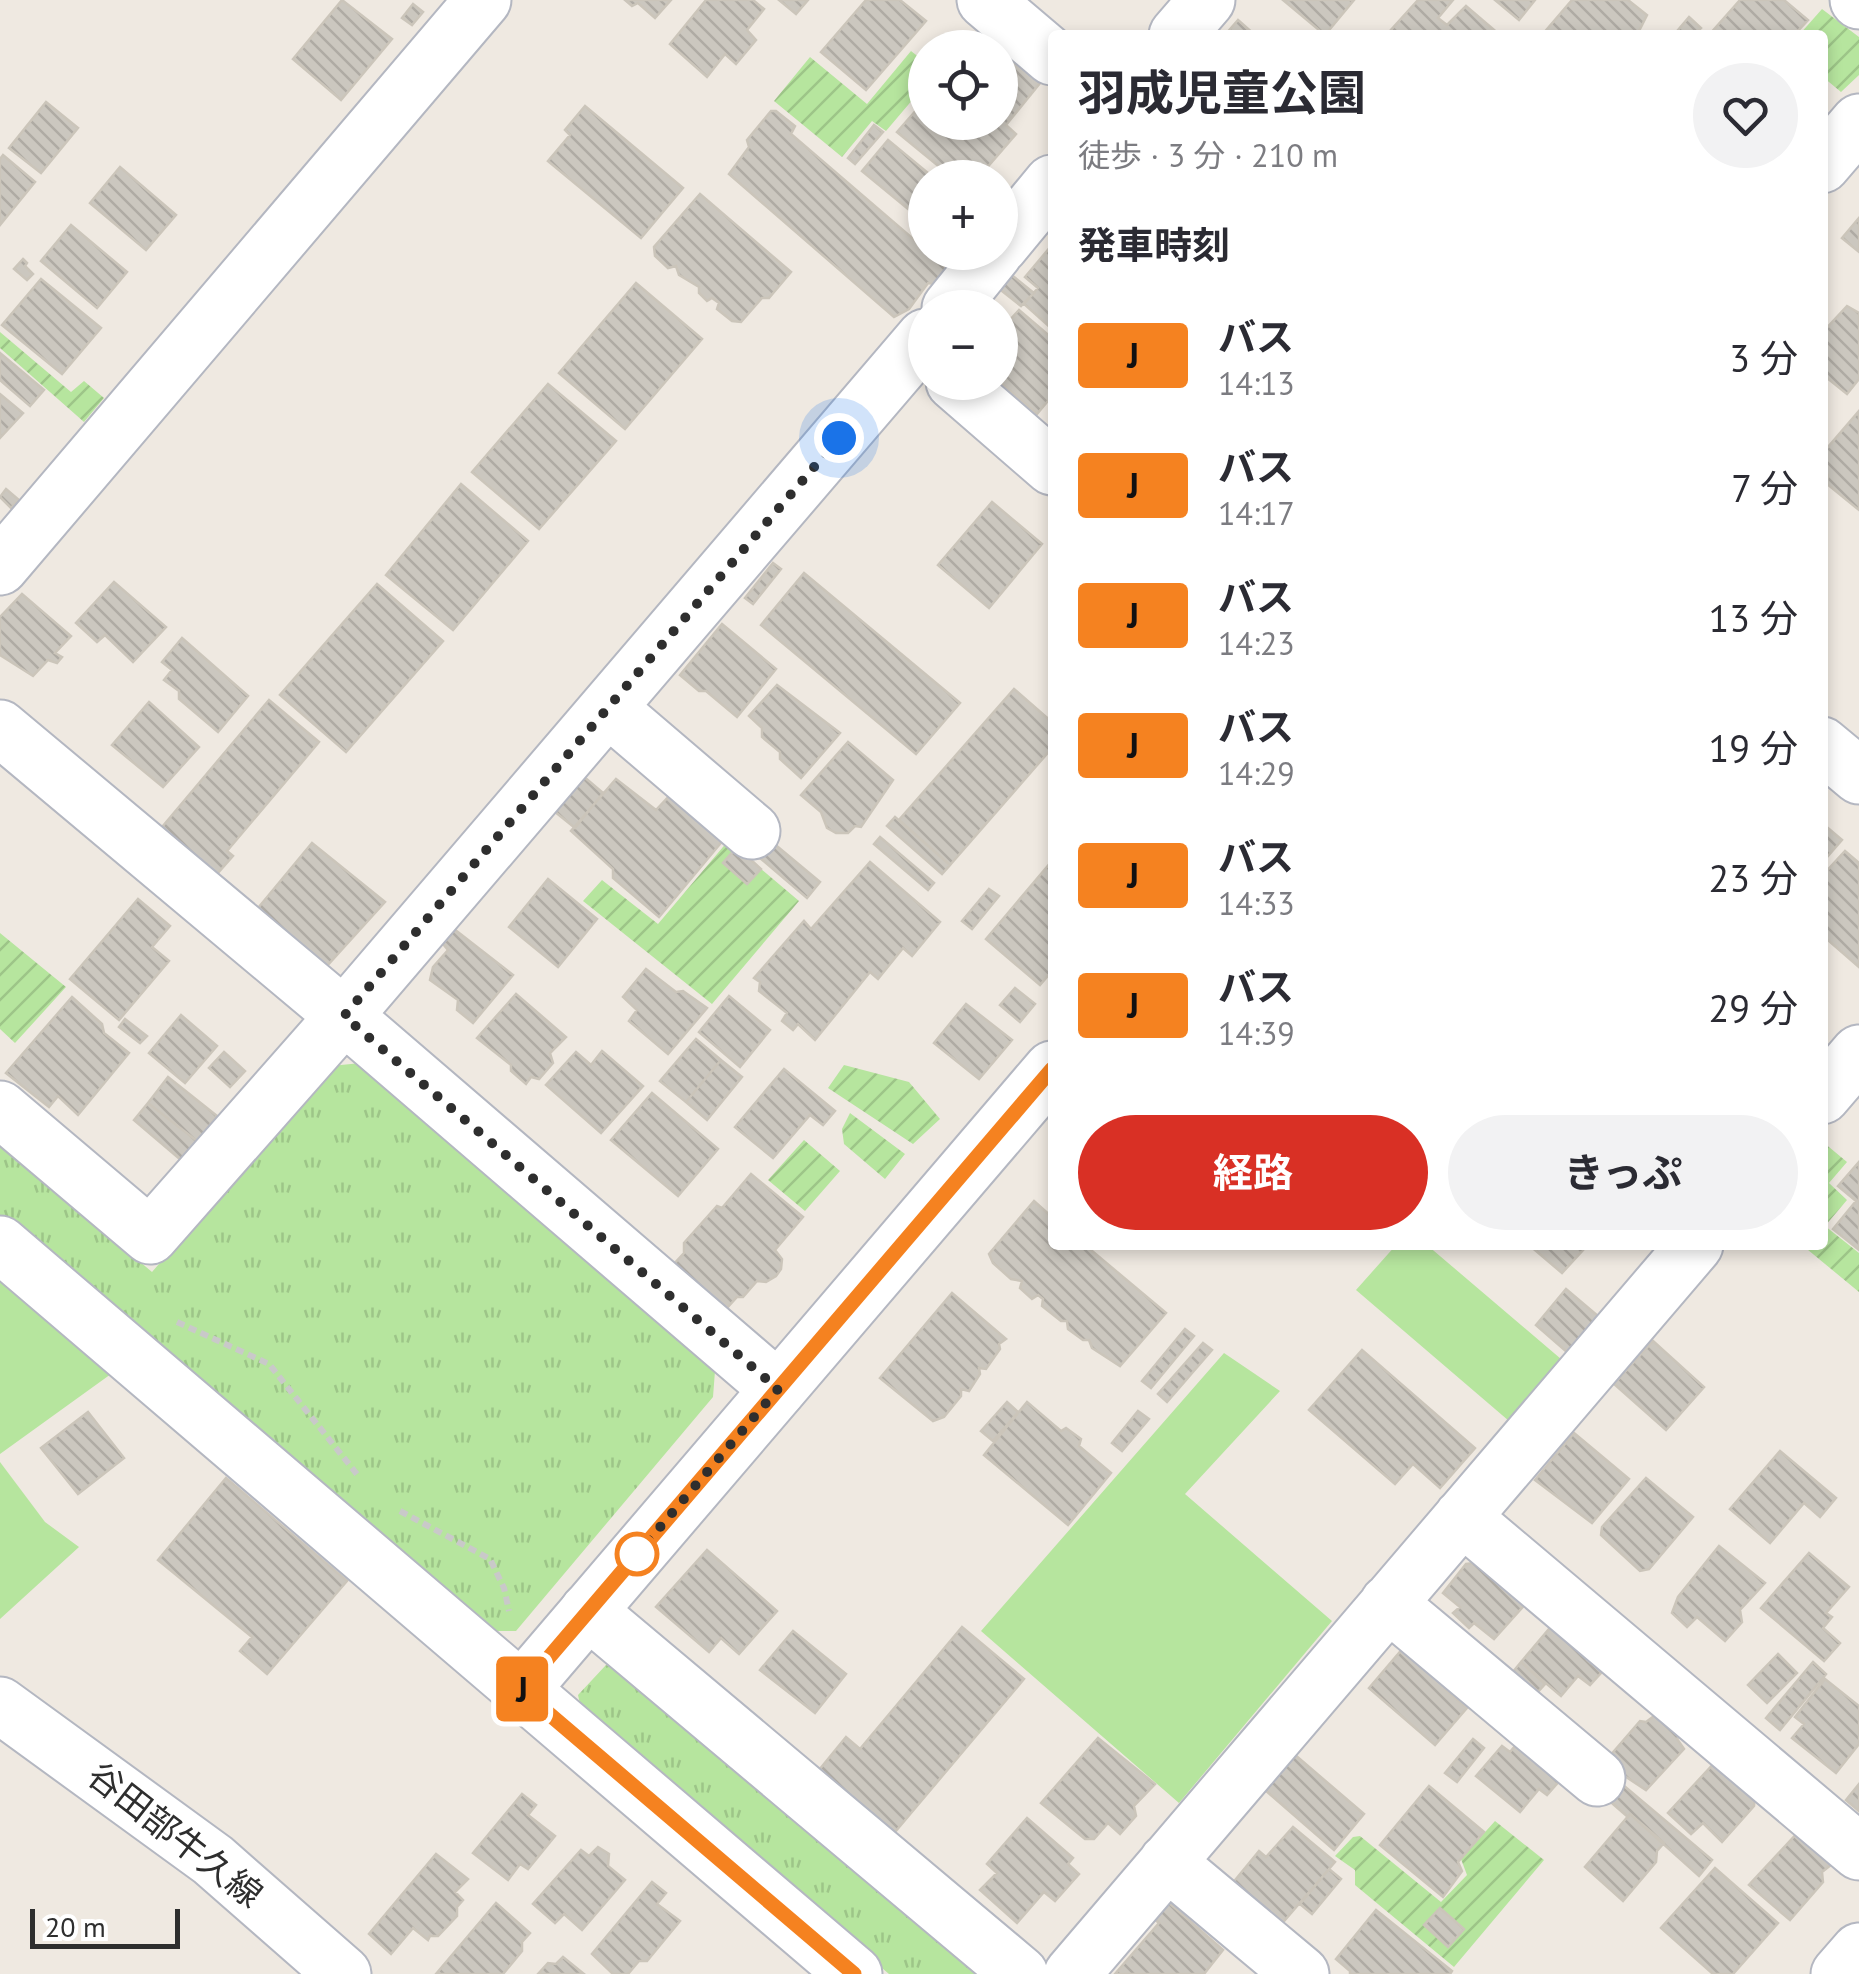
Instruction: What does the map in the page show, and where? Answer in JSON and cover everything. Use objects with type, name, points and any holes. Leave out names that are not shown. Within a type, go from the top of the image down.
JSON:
[{"type":"street","points":[[0,567],[483,0]]},
{"type":"street","points":[[986,0],[1048,54]]},
{"type":"street","points":[[1181,30],[1207,0]]},
{"type":"street","points":[[1828,158],[1859,122]]},
{"type":"street","points":[[1018,224],[1048,188]]},
{"type":"street","points":[[964,290],[981,270]]},
{"type":"street","points":[[0,1109],[150,1236],[608,708],[908,380]]},
{"type":"street","points":[[978,400],[1048,463]]},
{"type":"street","points":[[608,708],[752,831]]},
{"type":"street","points":[[0,728],[344,1016],[778,1389]]},
{"type":"street","points":[[1828,750],[1859,776]]},
{"type":"street","points":[[1828,1089],[1859,1053]]},
{"type":"street","points":[[521,1690],[1048,1074]]},
{"type":"street","points":[[0,1244],[854,1974]]},
{"type":"street","points":[[1072,1974],[1691,1250]]},
{"type":"street","points":[[1462,1516],[1859,1852]]},
{"type":"street","points":[[1388,1603],[1597,1778]]},
{"type":"street","points":[[588,1611],[1020,1974]]},
{"type":"street","name":"谷田部牛久線","points":[[0,1705],[214,1860],[343,1974]]},
{"type":"street","points":[[1167,1862],[1301,1974]]},
{"type":"street","points":[[1839,1974],[1859,1951]]},
{"type":"path","points":[[164,1311],[178,1323],[269,1364],[368,1490]]},
{"type":"path","points":[[388,1506],[490,1559],[504,1588],[509,1612],[518,1620]]},
{"type":"green space","points":[[1822,9],[1859,37],[1859,75],[1841,92],[1828,81],[1828,30],[1803,30]]},
{"type":"green space","points":[[908,55],[908,105],[886,131],[872,121],[842,157],[774,101],[810,57],[867,104]]},
{"type":"green space","points":[[0,332],[71,392],[84,381],[104,398],[84,422],[0,348]]},
{"type":"green space","points":[[728,841],[799,901],[712,1004],[583,901],[602,880],[658,924]]},
{"type":"green space","points":[[0,933],[66,987],[15,1043],[0,1029]]},
{"type":"green space","points":[[361,1063],[715,1371],[713,1397],[516,1631],[488,1631],[0,1216],[0,1143],[152,1272],[331,1066]]},
{"type":"green space","points":[[844,1065],[909,1082],[940,1119],[913,1144],[828,1088]]},
{"type":"green space","points":[[850,1113],[905,1154],[885,1179],[844,1144],[842,1129]]},
{"type":"green space","points":[[804,1140],[840,1171],[805,1211],[768,1180]]},
{"type":"green space","points":[[1828,1146],[1847,1162],[1829,1183],[1847,1200],[1828,1222]]},
{"type":"green space","points":[[1828,1228],[1859,1253],[1859,1292],[1808,1250],[1828,1250]]},
{"type":"green space","points":[[1392,1250],[1433,1250],[1561,1359],[1509,1421],[1356,1290]]},
{"type":"green space","points":[[0,1279],[111,1374],[0,1454]]},
{"type":"green space","points":[[1224,1353],[1280,1391],[1185,1494],[1332,1621],[1179,1803],[981,1631]]},
{"type":"green space","points":[[0,1462],[45,1522],[79,1547],[0,1619]]},
{"type":"green space","points":[[606,1665],[625,1671],[983,1974],[889,1974],[582,1713],[578,1695]]},
{"type":"green space","points":[[1495,1821],[1544,1860],[1454,1967],[1355,1885],[1355,1870],[1335,1856],[1353,1837],[1360,1836],[1441,1902],[1467,1875],[1461,1859]]},
{"type":"building","points":[[342,0],[392,39],[341,100],[293,59]]},
{"type":"building","points":[[625,0],[671,0],[655,18],[638,3],[632,6]]},
{"type":"building","points":[[706,0],[753,0],[764,9],[747,30],[756,40],[736,64],[725,54],[707,77],[670,44]]},
{"type":"building","points":[[779,0],[808,0],[796,14]]},
{"type":"building","points":[[866,0],[900,0],[926,21],[918,30],[908,30],[908,42],[866,90],[821,52]]},
{"type":"building","points":[[1283,0],[1354,0],[1329,30],[1319,30]]},
{"type":"building","points":[[1418,0],[1453,0],[1438,18],[1447,25],[1466,6],[1494,30],[1391,30]]},
{"type":"building","points":[[1495,0],[1535,0],[1519,20]]},
{"type":"building","points":[[1572,0],[1628,0],[1647,15],[1640,30],[1546,30]]},
{"type":"building","points":[[1740,0],[1784,0],[1808,20],[1799,30],[1713,30]]},
{"type":"building","points":[[413,4],[423,12],[412,25],[402,18]]},
{"type":"building","points":[[1689,17],[1701,28],[1699,30],[1678,30]]},
{"type":"building","points":[[1238,20],[1249,30],[1229,30]]},
{"type":"building","points":[[1018,63],[1041,82],[1018,110]]},
{"type":"building","points":[[46,102],[78,128],[41,173],[9,148]]},
{"type":"building","points":[[585,106],[683,188],[641,238],[548,161],[570,135],[565,130]]},
{"type":"building","points":[[771,111],[776,111],[795,126],[791,134],[908,234],[908,270],[945,270],[923,290],[908,290],[908,310],[894,317],[729,174],[749,147],[747,140]]},
{"type":"building","points":[[908,119],[908,140],[1011,140],[994,160],[931,160],[897,132]]},
{"type":"building","points":[[874,125],[883,132],[855,164],[848,158]]},
{"type":"building","points":[[888,140],[912,160],[908,160],[908,209],[862,171]]},
{"type":"building","points":[[3,155],[35,182],[0,225],[0,159]]},
{"type":"building","points":[[120,167],[176,215],[146,250],[90,203]]},
{"type":"building","points":[[700,194],[791,272],[741,322],[732,321],[717,309],[719,303],[712,298],[707,301],[699,287],[679,275],[676,266],[668,268],[655,256],[654,247]]},
{"type":"building","points":[[1859,218],[1859,252],[1842,238]]},
{"type":"building","points":[[71,225],[127,272],[97,308],[41,261]]},
{"type":"building","points":[[1048,250],[1048,325],[1024,304],[1038,288],[1025,277]]},
{"type":"building","points":[[23,259],[33,274],[27,280],[14,269]]},
{"type":"building","points":[[1009,273],[1034,293],[1021,306],[1018,290],[997,287]]},
{"type":"building","points":[[41,279],[101,328],[62,374],[2,325]]},
{"type":"building","points":[[636,283],[702,339],[625,429],[559,373]]},
{"type":"building","points":[[1847,306],[1859,313],[1859,379],[1847,394],[1828,379],[1828,327]]},
{"type":"building","points":[[1019,310],[1048,335],[1048,401],[1037,414],[1018,398]]},
{"type":"building","points":[[0,353],[44,390],[30,406],[0,380]]},
{"type":"building","points":[[548,384],[616,441],[539,529],[472,472]]},
{"type":"building","points":[[0,394],[23,413],[0,438]]},
{"type":"building","points":[[1859,411],[1859,510],[1828,485],[1828,447]]},
{"type":"building","points":[[461,484],[528,541],[453,630],[386,575]]},
{"type":"building","points":[[6,489],[19,500],[11,508],[0,497]]},
{"type":"building","points":[[992,502],[1042,544],[989,608],[938,565]]},
{"type":"building","points":[[773,563],[781,569],[753,604],[745,598]]},
{"type":"building","points":[[804,573],[960,703],[916,754],[761,625]]},
{"type":"building","points":[[114,582],[166,627],[133,662],[105,635],[97,642],[76,623]]},
{"type":"building","points":[[377,584],[443,641],[346,752],[280,695]]},
{"type":"building","points":[[22,594],[71,636],[55,653],[62,657],[57,663],[48,660],[33,676],[0,655],[0,617]]},
{"type":"building","points":[[722,624],[776,669],[737,717],[680,675]]},
{"type":"building","points":[[182,638],[248,696],[218,732],[179,699],[179,691],[164,680],[172,670],[162,662]]},
{"type":"building","points":[[777,685],[840,733],[801,778],[780,759],[780,752],[762,737],[762,728],[749,716]]},
{"type":"building","points":[[1014,689],[1048,719],[1048,753],[950,865],[899,820]]},
{"type":"building","points":[[269,700],[319,742],[227,851],[233,856],[217,874],[162,827]]},
{"type":"building","points":[[149,702],[199,747],[163,787],[112,745]]},
{"type":"building","points":[[848,742],[893,780],[861,827],[836,833],[827,828],[821,812],[801,795]]},
{"type":"building","points":[[583,776],[603,793],[575,828],[554,811]]},
{"type":"building","points":[[616,779],[656,810],[672,793],[725,838],[659,917],[613,878],[613,869],[571,831]]},
{"type":"building","points":[[895,817],[950,865],[942,874],[887,826]]},
{"type":"building","points":[[1828,828],[1842,840],[1828,856]]},
{"type":"building","points":[[766,837],[820,882],[807,898],[753,852]]},
{"type":"building","points":[[880,837],[934,883],[928,890],[874,844]]},
{"type":"building","points":[[312,843],[385,902],[326,967],[258,908]]},
{"type":"building","points":[[737,847],[761,869],[747,884],[723,863]]},
{"type":"building","points":[[1845,851],[1859,863],[1859,967],[1828,940],[1828,869]]},
{"type":"building","points":[[870,862],[940,922],[912,956],[903,948],[878,979],[870,972],[815,1040],[798,1024],[793,1030],[782,1021],[787,1013],[759,991],[760,982],[754,978],[804,921],[811,929]]},
{"type":"building","points":[[1048,866],[1048,976],[1040,985],[986,939]]},
{"type":"building","points":[[548,879],[597,919],[558,967],[509,927]]},
{"type":"building","points":[[989,889],[999,896],[972,929],[962,921]]},
{"type":"building","points":[[138,899],[170,926],[152,947],[169,961],[119,1020],[70,979]]},
{"type":"building","points":[[454,929],[513,975],[473,1023],[457,1010],[458,1000],[430,980],[433,967],[448,950],[443,944]]},
{"type":"building","points":[[646,969],[676,992],[683,991],[707,1008],[668,1054],[629,1021],[637,1010],[623,997]]},
{"type":"building","points":[[1015,988],[1035,1004],[1020,1022],[1000,1005]]},
{"type":"building","points":[[516,994],[566,1037],[550,1053],[553,1063],[539,1079],[531,1077],[526,1084],[511,1071],[511,1065],[477,1038]]},
{"type":"building","points":[[729,996],[770,1030],[740,1067],[699,1032]]},
{"type":"building","points":[[72,997],[102,1024],[104,1033],[129,1053],[78,1115],[58,1096],[49,1107],[6,1073]]},
{"type":"building","points":[[966,1004],[1012,1040],[979,1079],[934,1043]]},
{"type":"building","points":[[181,1015],[217,1046],[185,1083],[149,1053]]},
{"type":"building","points":[[125,1019],[147,1036],[140,1043],[119,1027]]},
{"type":"building","points":[[696,1039],[721,1060],[686,1102],[660,1081]]},
{"type":"building","points":[[602,1051],[643,1086],[601,1133],[546,1085],[576,1052],[591,1065]]},
{"type":"building","points":[[224,1052],[245,1071],[230,1087],[209,1068]]},
{"type":"building","points":[[721,1060],[742,1077],[707,1120],[686,1102]]},
{"type":"building","points":[[784,1069],[835,1111],[823,1125],[810,1115],[773,1158],[735,1127]]},
{"type":"building","points":[[168,1077],[217,1116],[197,1141],[148,1103]]},
{"type":"building","points":[[652,1093],[718,1149],[678,1196],[611,1140]]},
{"type":"building","points":[[148,1103],[197,1141],[182,1161],[134,1120]]},
{"type":"building","points":[[1859,1162],[1859,1250],[1833,1229],[1856,1201],[1838,1186]]},
{"type":"building","points":[[751,1174],[803,1217],[775,1250],[782,1259],[776,1276],[766,1282],[757,1281],[727,1308],[717,1299],[711,1300],[673,1265],[684,1253],[684,1243]]},
{"type":"building","points":[[1034,1201],[1048,1213],[1048,1250],[1091,1250],[1166,1313],[1120,1366],[1092,1348],[1089,1340],[1068,1329],[1067,1321],[1061,1321],[1042,1306],[1043,1299],[1038,1295],[1032,1299],[1020,1288],[1022,1281],[1011,1279],[989,1254]]},
{"type":"building","points":[[1535,1250],[1583,1250],[1562,1273]]},
{"type":"building","points":[[1566,1289],[1599,1317],[1568,1353],[1536,1325]]},
{"type":"building","points":[[952,1293],[1006,1339],[999,1344],[1000,1349],[986,1369],[979,1368],[980,1374],[969,1391],[961,1389],[961,1396],[944,1417],[933,1421],[880,1378]]},
{"type":"building","points":[[1185,1329],[1194,1336],[1151,1388],[1142,1381]]},
{"type":"building","points":[[1653,1341],[1704,1387],[1666,1430],[1614,1384]]},
{"type":"building","points":[[1203,1343],[1212,1350],[1167,1402],[1158,1394]]},
{"type":"building","points":[[1362,1350],[1475,1448],[1440,1488],[1413,1464],[1395,1484],[1309,1410]]},
{"type":"building","points":[[1007,1402],[1018,1412],[993,1441],[981,1431]]},
{"type":"building","points":[[1027,1402],[1061,1431],[1066,1428],[1081,1439],[1079,1446],[1111,1473],[1068,1525],[984,1455]]},
{"type":"building","points":[[1138,1411],[1149,1419],[1122,1451],[1112,1443]]},
{"type":"building","points":[[88,1412],[124,1458],[78,1494],[41,1448]]},
{"type":"building","points":[[1574,1433],[1629,1479],[1592,1523],[1535,1480]]},
{"type":"building","points":[[1780,1451],[1836,1498],[1820,1517],[1804,1503],[1770,1543],[1730,1509]]},
{"type":"building","points":[[226,1478],[347,1581],[267,1674],[240,1651],[252,1637],[158,1560]]},
{"type":"building","points":[[1646,1478],[1693,1517],[1649,1569],[1640,1571],[1601,1535],[1602,1527]]},
{"type":"building","points":[[1719,1546],[1765,1583],[1740,1610],[1742,1622],[1725,1641],[1697,1617],[1687,1627],[1672,1613],[1678,1597]]},
{"type":"building","points":[[707,1550],[777,1611],[739,1654],[721,1638],[709,1652],[656,1607]]},
{"type":"building","points":[[1809,1553],[1849,1587],[1826,1613],[1832,1617],[1823,1628],[1840,1643],[1824,1661],[1761,1608]]},
{"type":"building","points":[[1484,1562],[1530,1599],[1494,1639],[1474,1623],[1469,1628],[1453,1613],[1460,1607],[1443,1593],[1466,1564]]},
{"type":"building","points":[[1554,1623],[1588,1652],[1587,1660],[1602,1672],[1590,1685],[1578,1676],[1561,1696],[1521,1662]]},
{"type":"building","points":[[962,1627],[1024,1679],[895,1832],[819,1770],[846,1737],[860,1749]]},
{"type":"building","points":[[793,1631],[846,1674],[815,1713],[760,1670]]},
{"type":"building","points":[[1404,1647],[1448,1685],[1445,1689],[1467,1708],[1435,1745],[1369,1688]]},
{"type":"building","points":[[1778,1654],[1797,1673],[1767,1703],[1748,1685]]},
{"type":"building","points":[[1521,1662],[1545,1684],[1536,1694],[1512,1673]]},
{"type":"building","points":[[1813,1662],[1826,1674],[1780,1730],[1766,1718]]},
{"type":"building","points":[[1825,1679],[1859,1706],[1859,1744],[1836,1773],[1792,1738],[1804,1724],[1795,1717]]},
{"type":"building","points":[[1658,1713],[1681,1733],[1677,1739],[1684,1749],[1646,1790],[1614,1769],[1609,1757],[1640,1721],[1646,1722]]},
{"type":"building","points":[[1098,1738],[1155,1784],[1134,1806],[1136,1816],[1120,1834],[1108,1823],[1094,1839],[1085,1839],[1041,1803]]},
{"type":"building","points":[[1473,1739],[1484,1748],[1457,1782],[1445,1773]]},
{"type":"building","points":[[1502,1746],[1510,1752],[1515,1746],[1562,1778],[1547,1795],[1539,1789],[1520,1812],[1476,1776]]},
{"type":"building","points":[[1294,1754],[1364,1814],[1334,1850],[1264,1789]]},
{"type":"building","points":[[1717,1760],[1755,1794],[1754,1806],[1722,1842],[1703,1823],[1691,1834],[1668,1813]]},
{"type":"building","points":[[1610,1774],[1712,1860],[1699,1876],[1597,1790]]},
{"type":"building","points":[[1859,1784],[1859,1811],[1846,1800]]},
{"type":"building","points":[[1429,1786],[1484,1832],[1458,1862],[1462,1871],[1443,1897],[1380,1845]]},
{"type":"building","points":[[522,1794],[536,1805],[528,1815],[555,1836],[528,1869],[520,1864],[508,1880],[473,1853]]},
{"type":"building","points":[[1630,1814],[1664,1843],[1657,1851],[1656,1862],[1623,1901],[1585,1867]]},
{"type":"building","points":[[1027,1818],[1073,1858],[1068,1864],[1079,1874],[1055,1901],[1044,1892],[1017,1923],[980,1890],[997,1873],[987,1864]]},
{"type":"building","points":[[1293,1827],[1335,1862],[1279,1927],[1231,1885],[1259,1851],[1266,1857]]},
{"type":"building","points":[[1800,1830],[1832,1864],[1822,1872],[1823,1882],[1790,1920],[1749,1885]]},
{"type":"building","points":[[598,1847],[609,1854],[608,1866],[625,1880],[582,1930],[564,1914],[555,1923],[533,1904],[581,1850],[589,1856]]},
{"type":"building","points":[[436,1854],[468,1879],[455,1892],[463,1900],[457,1907],[457,1916],[438,1936],[428,1940],[413,1928],[391,1954],[369,1934]]},
{"type":"building","points":[[1715,1868],[1778,1923],[1733,1974],[1713,1974],[1661,1928]]},
{"type":"building","points":[[1329,1869],[1341,1879],[1312,1914],[1300,1904]]},
{"type":"building","points":[[652,1882],[666,1893],[657,1904],[680,1921],[647,1961],[639,1961],[628,1974],[613,1974],[592,1954]]},
{"type":"building","points":[[1168,1902],[1223,1950],[1204,1974],[1115,1974],[1159,1923],[1153,1918]]},
{"type":"building","points":[[496,1903],[530,1933],[522,1942],[522,1951],[503,1974],[436,1974]]},
{"type":"building","points":[[1440,1908],[1464,1929],[1448,1947],[1424,1925]]},
{"type":"building","points":[[1376,1910],[1452,1971],[1450,1974],[1350,1974],[1336,1959]]},
{"type":"building","points":[[563,1957],[584,1974],[538,1974],[548,1963],[556,1964]]},
{"type":"bus line","name":"J","points":[[854,1974],[521,1690],[1048,1074]]},
{"type":"route","points":[[637,1554],[778,1389],[344,1016],[839,438]]}]
